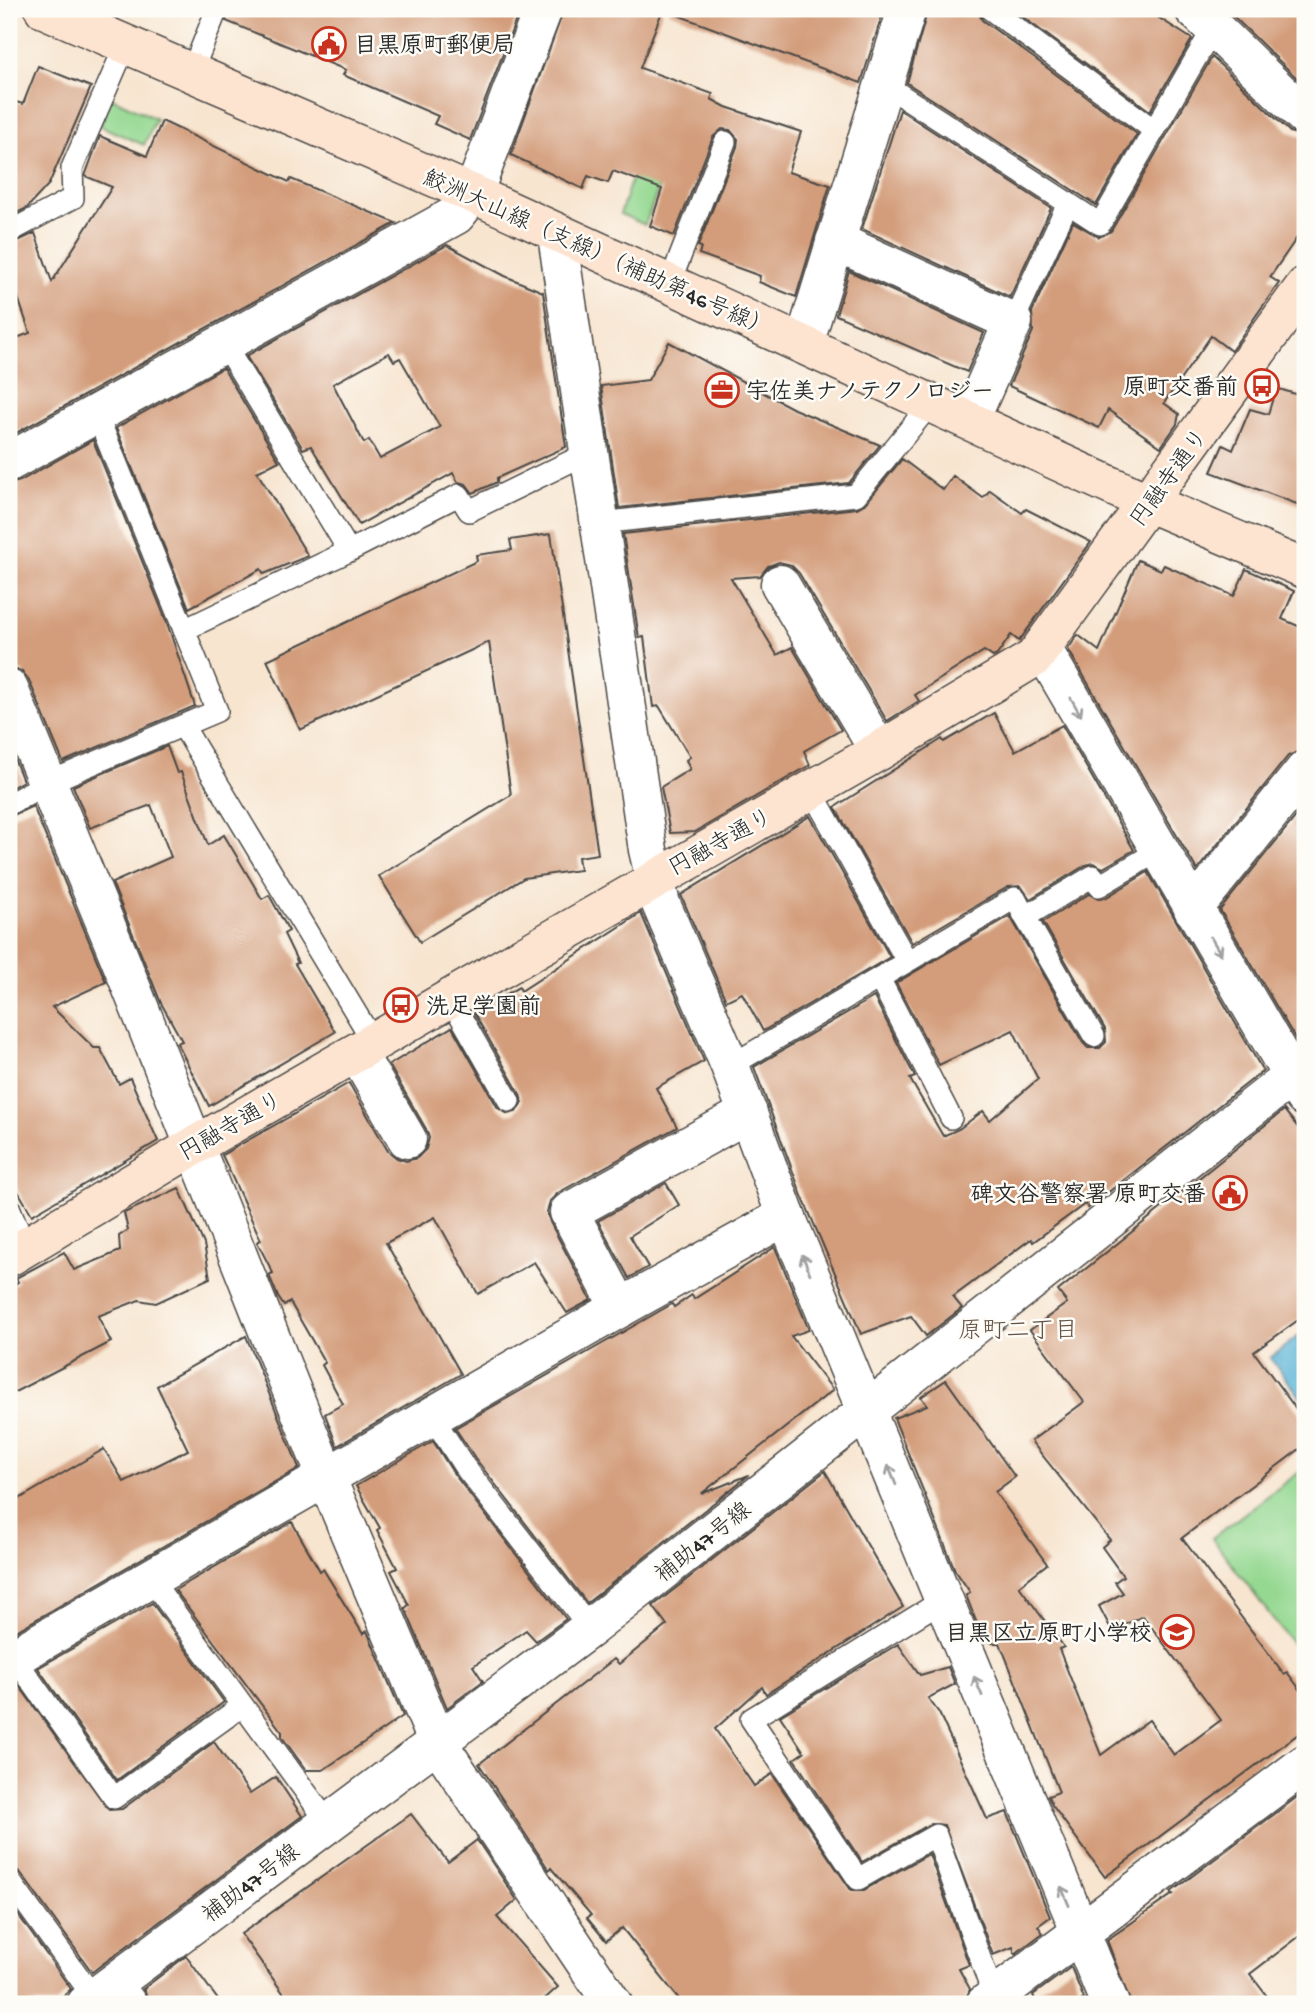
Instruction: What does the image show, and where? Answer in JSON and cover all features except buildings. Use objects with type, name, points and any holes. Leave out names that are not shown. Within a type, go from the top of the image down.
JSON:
[{"type":"street","points":[[9,462],[456,215],[473,194],[543,9]]},
{"type":"street","points":[[803,344],[907,9]]},
{"type":"street","name":"鮫洲大山線（支線）（補助第46号線）","points":[[56,11],[191,74],[473,194],[557,235],[970,419],[1149,503],[1305,569]]},
{"type":"street","points":[[1204,18],[1305,116]]},
{"type":"street","points":[[557,235],[661,904],[730,1066],[786,1216],[1110,2004]]},
{"type":"street","points":[[835,241],[1013,322],[970,419]]},
{"type":"street","name":"円融寺通り","points":[[17,1252],[655,878],[879,751],[1034,657],[1305,286]]},
{"type":"street","points":[[780,584],[879,751]]},
{"type":"street","points":[[1042,648],[1158,851],[1301,1079]]},
{"type":"street","points":[[9,688],[327,1479],[438,1743],[613,2004]]},
{"type":"street","points":[[1193,909],[1305,770]]},
{"type":"street","points":[[365,1048],[407,1139]]},
{"type":"street","name":"補助47号線","points":[[109,1996],[329,1824],[590,1628],[1301,1079]]},
{"type":"street","points":[[620,1308],[569,1212],[748,1113]]},
{"type":"street","points":[[11,1658],[327,1479],[620,1308],[786,1216]]},
{"type":"street","points":[[989,2001],[1305,1764]]},
{"type":"lane","points":[[191,74],[217,9]]},
{"type":"lane","points":[[990,9],[1154,130]]},
{"type":"lane","points":[[884,84],[1100,224],[1154,130],[1204,18]]},
{"type":"lane","points":[[9,232],[73,198],[72,168],[126,44]]},
{"type":"lane","points":[[669,285],[725,142]]},
{"type":"lane","points":[[1013,322],[1068,203]]},
{"type":"lane","points":[[224,344],[349,551]]},
{"type":"lane","points":[[600,523],[856,495],[932,402]]},
{"type":"lane","points":[[9,804],[47,783],[217,711],[97,415]]},
{"type":"lane","points":[[184,630],[459,495],[469,511],[590,452]]},
{"type":"lane","points":[[183,726],[365,1048]]},
{"type":"lane","points":[[811,790],[907,961]]},
{"type":"lane","points":[[1025,917],[1093,876],[1099,886],[1158,851]]},
{"type":"lane","points":[[730,1066],[1015,898],[1094,1036]]},
{"type":"lane","points":[[879,978],[951,1118]]},
{"type":"lane","points":[[450,999],[509,1101]]},
{"type":"lane","points":[[9,1208],[17,1252]]},
{"type":"lane","points":[[432,1416],[464,1466],[590,1628]]},
{"type":"lane","points":[[150,1578],[329,1824]]},
{"type":"lane","points":[[943,1600],[751,1719],[858,1879],[936,1835],[989,2001]]},
{"type":"lane","points":[[11,1658],[114,1798],[242,1706]]},
{"type":"lane","points":[[9,1880],[109,1996]]},
{"type":"green space","points":[[112,98],[156,119],[144,145],[100,126]]},
{"type":"green space","points":[[635,169],[662,179],[645,225],[620,214]]},
{"type":"green space","points":[[1305,1468],[1305,1661],[1212,1538]]},
{"type":"water","points":[[1305,1331],[1305,1396],[1302,1399],[1270,1358]]},
{"type":"place","name":"目黒原町郵便局","points":[[329,44]]},
{"type":"place","name":"原町交番前","points":[[1262,386]]},
{"type":"place","name":"宇佐美ナノテクノロジー","points":[[722,390]]},
{"type":"place","name":"洗足学園前","points":[[401,1005]]},
{"type":"place","name":"碑文谷警察署 原町交番","points":[[1230,1193]]},
{"type":"place","name":"目黒区立原町小学校","points":[[1177,1632]]},
{"type":"district","name":"原町二丁目","points":[[1018,1329]]}]
